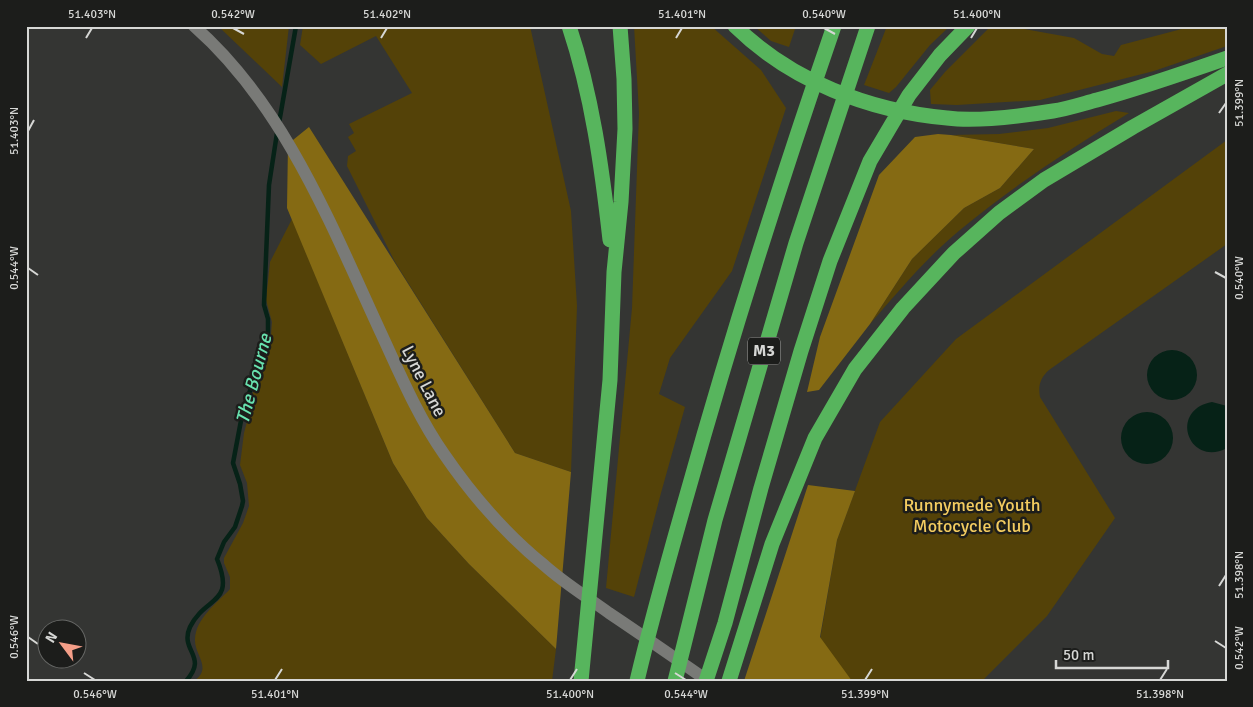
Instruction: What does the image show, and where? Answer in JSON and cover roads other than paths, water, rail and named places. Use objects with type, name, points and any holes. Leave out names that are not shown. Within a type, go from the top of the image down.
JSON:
[{"type":"highway","points":[[569,26],[589,96],[606,204],[614,272]]},
{"type":"highway","points":[[581,681],[610,380],[614,272],[621,202],[625,129],[620,26]]},
{"type":"highway","points":[[735,26],[750,41],[767,53],[816,82],[856,100],[898,111],[948,119],[996,118],[1054,111],[1146,86],[1227,58]]},
{"type":"highway","name":"M3","points":[[637,681],[665,573],[727,356],[787,162],[834,26]]},
{"type":"highway","name":"M3","points":[[675,681],[716,520],[796,244],[868,26]]},
{"type":"highway","points":[[707,681],[725,622],[760,488],[830,260],[870,161],[909,95],[940,55],[968,26]]},
{"type":"highway","points":[[729,681],[772,544],[815,438],[856,369],[903,308],[954,253],[999,213],[1044,180],[1132,126],[1227,74]]},
{"type":"street","name":"Lyne Lane","points":[[194,26],[217,47],[270,114],[288,144],[312,186],[402,378],[443,453],[488,510],[543,565],[707,681]]},
{"type":"waterway","name":"The Bourne","points":[[279,123],[296,26]]},
{"type":"waterway","name":"The Bourne","points":[[186,681],[195,665],[188,642],[190,627],[196,617],[221,593],[223,585],[222,574],[217,559],[224,542],[235,527],[243,501],[233,463],[243,410],[268,341],[268,319],[264,305],[269,185],[277,133]]},
{"type":"park label","name":"Runnymede Youth Motocycle Club","points":[[972,515]]}]
